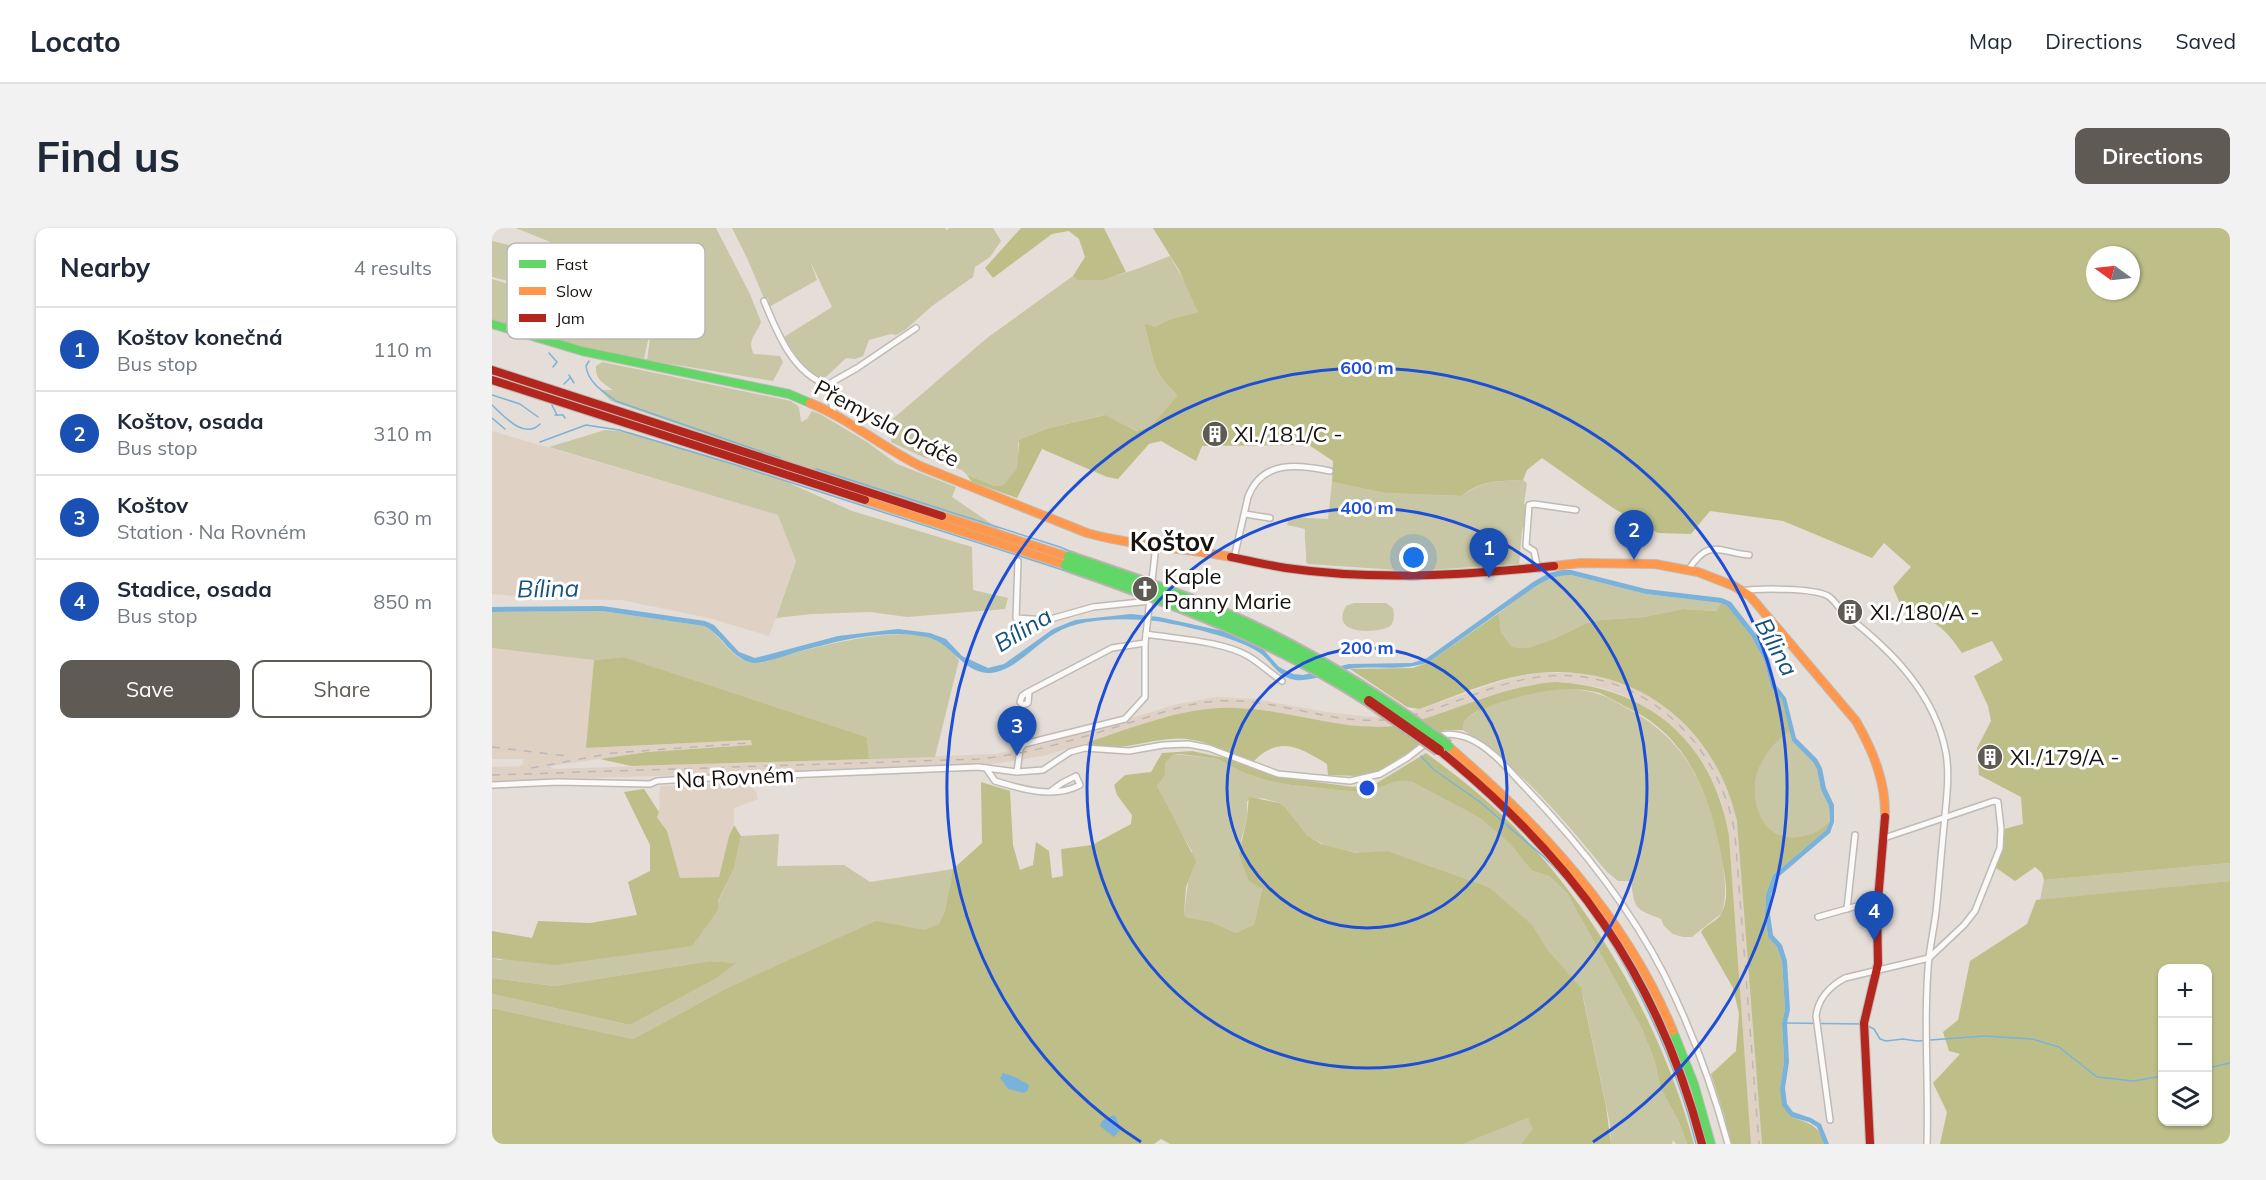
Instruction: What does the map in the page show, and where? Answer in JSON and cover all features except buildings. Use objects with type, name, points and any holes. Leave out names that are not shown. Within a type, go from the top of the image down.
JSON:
[{"type":"main road","name":"Přemysla Oráče","points":[[492,324],[507,328]]},
{"type":"main road","name":"Přemysla Oráče","points":[[542,339],[582,351],[789,394],[834,413],[906,459],[1016,506],[1098,537],[1196,550],[1292,569],[1393,576],[1456,574],[1581,563],[1655,564],[1689,569],[1742,591]]},
{"type":"main road","points":[[492,370],[1068,561],[1197,612],[1278,649],[1376,705],[1491,782],[1543,832],[1578,874],[1636,957],[1672,1030],[1699,1102],[1710,1144]]},
{"type":"main road","points":[[492,380],[1068,561]]},
{"type":"main road","points":[[1742,591],[1767,614],[1863,731],[1881,780],[1885,804],[1878,900],[1877,971],[1864,1026],[1870,1144]]},
{"type":"main road","points":[[1443,748],[1529,831],[1572,879],[1627,959],[1664,1032],[1691,1104],[1702,1144]]},
{"type":"street","points":[[764,301],[780,336],[797,364],[809,376],[826,385],[834,413]]},
{"type":"street","points":[[826,385],[857,368],[916,328]]},
{"type":"street","points":[[1234,558],[1250,492],[1266,472],[1278,467],[1298,465],[1330,471]]},
{"type":"street","points":[[1538,568],[1534,551],[1526,546],[1529,506],[1534,504],[1576,510]]},
{"type":"street","points":[[1245,514],[1270,518]]},
{"type":"street","points":[[1017,772],[1020,749],[1024,744],[1125,719],[1144,697],[1145,643],[1156,545]]},
{"type":"street","points":[[1689,569],[1697,556],[1706,550],[1719,549],[1749,555]]},
{"type":"street","points":[[1018,561],[1016,618],[1047,620],[1093,607],[1130,601],[1150,602]]},
{"type":"street","points":[[1742,591],[1764,589],[1803,591],[1828,596],[1844,614],[1893,655],[1921,694],[1939,731],[1947,766],[1936,911],[1929,958],[1925,1028],[1928,1144]]},
{"type":"street","points":[[1146,634],[1209,643],[1237,651],[1249,656],[1281,681]]},
{"type":"street","points":[[1029,692],[1112,648],[1145,643]]},
{"type":"street","name":"Na Rovném","points":[[492,785],[558,782],[650,784],[657,781],[688,779],[978,767],[1017,772],[1043,770],[1070,752],[1085,748],[1129,751],[1163,745],[1188,744],[1209,748],[1278,774],[1350,781],[1380,774],[1443,734],[1458,736],[1478,744],[1498,760],[1557,822],[1592,864],[1650,950],[1677,1004],[1711,1086],[1728,1144]]},
{"type":"street","points":[[986,768],[995,781],[1038,792],[1071,790],[1080,785],[1076,776],[1051,791]]},
{"type":"street","points":[[1830,1120],[1816,1016],[1817,1009],[1833,984],[1845,978],[1929,958],[1956,933],[1975,911],[2000,848],[2001,829],[1998,802],[1994,801],[1884,838]]},
{"type":"street","points":[[1847,909],[1855,835]]},
{"type":"street","points":[[1818,918],[1878,900]]},
{"type":"shaded area","points":[[492,431],[779,515],[796,561],[769,636],[709,618],[621,600],[550,599],[492,594]]},
{"type":"shaded area","points":[[492,648],[594,660],[587,748],[752,740],[752,745],[647,752],[551,766],[552,769],[996,754],[1040,745],[1178,704],[1217,697],[1255,699],[1326,712],[1371,717],[1395,715],[1419,709],[1508,679],[1534,673],[1580,673],[1627,685],[1650,696],[1688,726],[1716,763],[1731,796],[1740,834],[1762,1144],[1751,1144],[1729,836],[1721,800],[1707,769],[1680,734],[1644,706],[1623,695],[1603,688],[1579,684],[1535,684],[1485,697],[1422,720],[1371,727],[1324,723],[1254,709],[1201,710],[1043,756],[980,766],[492,781],[492,767],[519,766],[523,764],[523,759],[492,759]]},
{"type":"shaded area","points":[[744,783],[756,791],[758,799],[734,808],[734,822],[719,877],[680,878],[667,831],[657,816],[660,786]]},
{"type":"green space","points":[[516,228],[716,228],[750,294],[761,322],[751,345],[754,354],[780,356],[783,362],[773,381],[647,360],[650,339],[705,339],[705,243],[553,243]]},
{"type":"green space","points":[[732,228],[945,228],[947,230],[949,228],[993,228],[1001,241],[990,257],[975,267],[973,277],[932,306],[905,330],[896,335],[891,334],[869,340],[863,356],[855,359],[846,358],[826,377],[818,378],[800,362],[784,337],[832,307],[810,261],[817,280],[769,307],[768,298],[764,298]]},
{"type":"green space","points":[[1021,228],[1104,228],[1126,272],[1102,280],[1078,280],[1073,276],[1085,257],[1079,239],[1069,231],[1052,234],[993,278],[985,268]]},
{"type":"green space","points":[[1153,228],[2230,228],[2230,863],[2044,880],[2042,873],[2035,867],[2015,881],[1996,868],[2004,829],[2023,824],[2021,797],[1979,775],[1977,748],[1991,721],[1988,706],[1974,676],[2003,660],[1992,641],[1962,653],[1937,625],[1903,611],[1893,587],[1911,567],[1884,543],[1872,558],[1783,521],[1710,511],[1691,534],[1658,533],[1613,508],[1542,458],[1527,470],[1523,480],[1483,484],[1462,496],[1385,493],[1332,482],[1333,461],[1309,445],[1202,446],[1196,461],[1161,441],[1149,444],[1118,479],[1107,477],[1042,449],[1017,498],[972,482],[967,475],[995,486],[1003,485],[1017,469],[1018,440],[1049,428],[1105,415],[1137,431],[1150,427],[1177,396],[1160,376],[1144,325],[1154,327],[1171,319],[1198,312],[1179,270]]},
{"type":"green space","points":[[492,241],[507,245],[507,281],[492,277]]},
{"type":"green space","points":[[1170,256],[1191,293],[1198,312],[1171,319],[1154,327],[1144,325],[1160,376],[1177,396],[1150,427],[1138,431],[1104,415],[1049,428],[1018,440],[1018,469],[1003,485],[995,486],[967,475],[956,468],[953,463],[925,458],[891,442],[892,436],[886,429],[888,423],[987,338],[1073,276],[1093,280],[1106,278],[1135,270]]},
{"type":"green space","points":[[492,279],[507,284],[507,324],[492,320]]},
{"type":"green space","points":[[555,339],[648,339],[644,359]]},
{"type":"green space","points":[[602,362],[791,401],[799,407],[801,422],[807,419],[812,411],[820,414],[867,442],[897,464],[956,487],[952,497],[1002,531],[737,445],[611,401],[600,390],[613,390],[600,380],[597,374],[596,366]]},
{"type":"green space","points":[[605,430],[629,432],[703,454],[780,479],[852,511],[972,547],[973,590],[1008,598],[1005,609],[907,617],[870,612],[776,618],[796,561],[778,515],[549,447]]},
{"type":"green space","points":[[1523,480],[1527,483],[1524,504],[1528,506],[1527,527],[1523,527],[1521,536],[1519,564],[1412,571],[1308,564],[1306,562],[1305,529],[1287,525],[1289,517],[1328,519],[1332,482],[1385,493],[1462,496],[1483,485]]},
{"type":"green space","points":[[1562,575],[1571,575],[1646,594],[1721,603],[1718,611],[1683,609],[1644,617],[1600,620],[1587,623],[1551,640],[1527,648],[1512,647],[1501,632],[1499,613],[1545,581]]},
{"type":"green space","points":[[1354,603],[1386,603],[1393,608],[1393,622],[1390,626],[1377,630],[1350,628],[1344,623],[1342,616],[1346,606]]},
{"type":"green space","points":[[1721,603],[1727,606],[1751,636],[1764,660],[1771,687],[1782,700],[1790,732],[1783,736],[1765,756],[1755,781],[1757,808],[1765,824],[1778,834],[1797,837],[1811,834],[1830,821],[1826,830],[1773,875],[1766,894],[1765,914],[1768,937],[1777,947],[1782,962],[1785,1009],[1782,1023],[1784,1062],[1780,1088],[1791,1117],[1816,1128],[1824,1144],[1762,1144],[1737,821],[1726,787],[1710,756],[1690,730],[1666,708],[1638,690],[1607,679],[1573,673],[1522,675],[1507,678],[1419,709],[1407,707],[1350,669],[1413,668],[1429,662],[1499,613],[1501,632],[1512,647],[1527,648],[1551,640],[1587,623],[1644,617],[1683,609],[1717,611]]},
{"type":"green space","points":[[602,611],[704,626],[739,658],[754,663],[848,640],[870,637],[912,634],[929,637],[943,643],[959,660],[935,757],[869,759],[867,737],[624,657],[594,660],[492,648],[492,612]]},
{"type":"green space","points":[[624,657],[867,737],[869,759],[631,766],[600,759],[647,752],[752,745],[751,740],[586,748],[594,660]]},
{"type":"green space","points":[[1555,682],[1589,686],[1620,695],[1647,708],[1671,726],[1692,747],[1708,773],[1721,803],[1729,836],[1751,1144],[1728,1144],[1725,1118],[1711,1074],[1736,1051],[1739,1014],[1733,988],[1701,932],[1719,917],[1726,900],[1725,877],[1712,816],[1698,780],[1678,747],[1665,733],[1643,716],[1600,693],[1587,690],[1534,693],[1478,711],[1464,722],[1463,730],[1445,730],[1375,773],[1358,776],[1328,775],[1327,764],[1289,746],[1272,749],[1253,762],[1196,740],[1174,739],[1111,747],[1086,743],[1159,719],[1216,708],[1255,709],[1353,725],[1393,726],[1422,720],[1514,689]]},
{"type":"green space","points":[[1559,689],[1581,690],[1597,694],[1632,711],[1667,737],[1692,769],[1709,806],[1715,827],[1723,865],[1725,889],[1722,913],[1692,937],[1673,934],[1664,926],[1661,919],[1637,907],[1631,881],[1618,881],[1606,871],[1557,813],[1522,777],[1463,730],[1464,722],[1482,709],[1522,695]]},
{"type":"green space","points":[[1790,732],[1792,741],[1817,769],[1821,790],[1829,806],[1830,821],[1815,832],[1797,837],[1778,835],[1765,824],[1757,808],[1755,789],[1755,781],[1765,756],[1783,736]]},
{"type":"green space","points":[[1192,751],[1225,758],[1274,776],[1353,787],[1377,783],[1426,753],[1451,771],[1520,833],[1577,902],[1602,939],[1647,1018],[1681,1101],[1694,1144],[1687,1144],[1679,1122],[1661,1089],[1654,1059],[1642,1029],[1567,893],[1549,876],[1532,871],[1510,844],[1480,818],[1412,782],[1396,781],[1366,793],[1291,785],[1244,773],[1218,759],[1174,754],[1165,763],[1165,775],[1157,786],[1196,861],[1186,887],[1184,914],[1186,917],[1212,922],[1236,933],[1254,925],[1262,889],[1249,881],[1239,855],[1249,797],[1279,803],[1285,807],[1307,835],[1321,844],[1356,853],[1388,851],[1489,887],[1532,925],[1548,950],[1581,988],[1606,1106],[1611,1144],[1521,1144],[1533,1129],[1528,1118],[1463,1144],[1170,1144],[1161,1139],[1154,1144],[492,1144],[492,1008],[633,1039],[725,989],[876,921],[925,930],[939,924],[945,910],[953,869],[982,843],[981,782],[1010,791],[1013,845],[1020,870],[1033,865],[1036,842],[1049,851],[1052,878],[1063,876],[1061,849],[1092,845],[1131,824],[1132,815],[1117,795],[1114,785],[1125,775],[1151,772],[1162,753]]},
{"type":"green space","points":[[1174,754],[1218,759],[1244,773],[1291,785],[1366,793],[1396,781],[1412,782],[1480,818],[1510,844],[1532,871],[1549,876],[1567,893],[1642,1029],[1654,1059],[1661,1089],[1679,1122],[1687,1144],[1676,1144],[1673,1140],[1672,1144],[1611,1144],[1610,1124],[1583,996],[1577,984],[1548,950],[1535,930],[1489,887],[1388,851],[1362,854],[1326,846],[1307,835],[1285,807],[1262,798],[1247,801],[1247,817],[1241,841],[1262,888],[1254,926],[1236,933],[1212,922],[1186,917],[1184,914],[1192,851],[1157,786],[1164,775],[1165,763]]},
{"type":"green space","points":[[644,789],[659,812],[657,817],[667,831],[680,878],[719,877],[734,825],[741,836],[734,869],[718,901],[718,910],[692,946],[555,965],[492,958],[492,931],[532,938],[538,921],[590,923],[637,915],[628,882],[650,871],[650,845],[624,792]]},
{"type":"green space","points":[[779,834],[777,866],[844,865],[870,882],[953,869],[945,910],[939,924],[925,931],[911,928],[773,968],[725,989],[633,1039],[492,1008],[492,994],[630,1025],[717,978],[735,963],[710,961],[554,986],[492,978],[492,958],[499,960],[705,926],[718,910],[718,902],[734,869],[741,836]]},
{"type":"green space","points":[[2230,863],[2230,881],[2040,900],[2044,880]]},
{"type":"green space","points":[[2230,881],[2230,1144],[1940,1144],[1947,1112],[1933,1083],[1960,1054],[1949,1051],[1943,1032],[1958,1020],[1970,961],[2027,924],[2036,900]]},
{"type":"green space","points":[[710,961],[736,963],[717,978],[630,1025],[492,994],[492,978],[554,986]]},
{"type":"green space","points":[[1528,1118],[1534,1129],[1521,1144],[1463,1144]]},
{"type":"water","points":[[1571,570],[1646,589],[1722,598],[1731,602],[1755,633],[1769,658],[1776,685],[1786,698],[1796,738],[1817,759],[1822,768],[1826,788],[1834,805],[1834,822],[1830,833],[1777,878],[1771,895],[1770,914],[1773,935],[1782,945],[1787,961],[1790,1010],[1787,1023],[1789,1062],[1785,1088],[1787,1104],[1793,1112],[1821,1124],[1829,1144],[1824,1144],[1817,1127],[1791,1117],[1782,1105],[1780,1088],[1784,1062],[1782,1023],[1785,1009],[1782,962],[1777,947],[1768,937],[1765,914],[1766,894],[1773,875],[1826,830],[1830,821],[1829,806],[1821,790],[1817,769],[1792,741],[1782,700],[1771,687],[1764,660],[1751,636],[1727,606],[1721,603],[1646,594],[1571,575],[1561,576],[1548,579],[1536,586],[1429,662],[1398,668],[1348,669],[1305,680],[1291,679],[1281,674],[1260,653],[1239,642],[1195,629],[1156,621],[1117,619],[1077,624],[1054,634],[1005,669],[988,673],[971,668],[935,640],[911,635],[878,635],[845,640],[769,661],[753,663],[739,657],[717,635],[704,626],[602,611],[492,612],[492,607],[602,606],[705,621],[714,625],[739,652],[755,658],[838,636],[898,629],[930,633],[946,639],[962,656],[988,668],[1004,664],[1053,629],[1075,620],[1131,614],[1159,617],[1227,632],[1263,649],[1279,667],[1293,674],[1303,675],[1349,664],[1412,663],[1427,658],[1533,582],[1549,573]]},
{"type":"water","points":[[1003,1073],[1029,1085],[1028,1090],[1024,1093],[1008,1089],[1000,1078]]},
{"type":"water","points":[[1113,1115],[1116,1117],[1120,1130],[1114,1137],[1100,1126],[1102,1121]]},
{"type":"waterway","points":[[549,353],[557,362],[553,367]]},
{"type":"waterway","points":[[589,361],[586,366],[590,377],[597,386],[616,401],[780,458]]},
{"type":"waterway","points":[[569,375],[574,383]]},
{"type":"waterway","points":[[564,384],[570,378]]},
{"type":"waterway","points":[[492,395],[520,404],[538,417]]},
{"type":"waterway","points":[[492,405],[514,425],[521,428],[534,428],[540,424]]},
{"type":"waterway","points":[[552,405],[557,415]]},
{"type":"waterway","points":[[555,415],[563,415],[565,418]]},
{"type":"waterway","points":[[492,418],[505,429]]},
{"type":"waterway","points":[[540,442],[586,425],[619,430],[733,464],[1091,579]]},
{"type":"waterway","points":[[816,469],[1074,553]]},
{"type":"waterway","points":[[1421,756],[1433,769],[1480,802],[1543,856],[1569,884],[1593,916],[1638,990],[1656,1029],[1673,1069],[1696,1144]]},
{"type":"waterway","points":[[1785,1023],[1861,1024]]},
{"type":"waterway","points":[[1868,1026],[1874,1029],[1880,1039],[1886,1041],[1984,1036],[2032,1039],[2059,1047],[2097,1077],[2134,1081],[2158,1077]]},
{"type":"waterway","points":[[2212,1067],[2230,1063]]},
{"type":"railway","points":[[492,775],[979,759],[1055,745],[1173,709],[1206,702],[1239,701],[1349,719],[1393,719],[1428,711],[1497,687],[1532,678],[1569,676],[1605,681],[1637,694],[1666,713],[1691,738],[1711,767],[1726,800],[1735,835],[1759,1144]]},
{"type":"railway","points":[[531,768],[613,753],[748,743]]},
{"type":"railway","points":[[492,747],[567,756]]},
{"type":"traffic: fast","points":[[492,324],[507,328]]},
{"type":"traffic: fast","points":[[542,339],[582,351],[789,394],[810,403]]},
{"type":"traffic: fast","points":[[1069,557],[1180,596],[1272,636],[1350,679],[1448,746]]},
{"type":"traffic: fast","points":[[1066,565],[1145,593],[1259,640],[1369,701]]},
{"type":"traffic: fast","points":[[1673,1031],[1694,1084],[1711,1144]]},
{"type":"traffic: slow","points":[[810,403],[920,466],[1087,533],[1123,541],[1231,557]]},
{"type":"traffic: slow","points":[[865,500],[1066,565]]},
{"type":"traffic: slow","points":[[942,516],[1069,557]]},
{"type":"traffic: slow","points":[[1554,566],[1581,563],[1655,564],[1698,572],[1734,586],[1750,596],[1856,721],[1868,744],[1881,779],[1885,817]]},
{"type":"traffic: slow","points":[[1448,746],[1515,808],[1577,875],[1631,949],[1654,989],[1673,1031]]},
{"type":"traffic: jam","points":[[492,370],[942,516]]},
{"type":"traffic: jam","points":[[492,380],[865,500]]},
{"type":"traffic: jam","points":[[1231,557],[1319,572],[1386,575],[1454,574],[1554,566]]},
{"type":"traffic: jam","points":[[1369,701],[1439,750]]},
{"type":"traffic: jam","points":[[1439,750],[1487,791],[1530,834],[1570,878],[1604,924],[1635,974],[1661,1026],[1684,1083],[1702,1144]]},
{"type":"traffic: jam","points":[[1870,1144],[1864,1023],[1878,964],[1877,912],[1885,817]]},
{"type":"place","name":"XI./181/C -","points":[[1215,434]]},
{"type":"place","name":"Koštov, osada","points":[[1634,560]]},
{"type":"place","name":"Koštov konečná","points":[[1489,578]]},
{"type":"place","name":"Kaple Panny Marie","points":[[1145,589]]},
{"type":"place","name":"XI./180/A -","points":[[1850,612]]},
{"type":"place","name":"Koštov","points":[[1017,756]]},
{"type":"place","name":"XI./179/A -","points":[[1990,757]]},
{"type":"place","name":"Stadice, osada","points":[[1874,941]]},
{"type":"district","name":"Koštov","points":[[1172,542]]},
{"type":"water label","name":"Bílina","points":[[548,589]]},
{"type":"water label","name":"Bílina","points":[[1023,630]]},
{"type":"water label","name":"Bílina","points":[[1776,647]]}]
